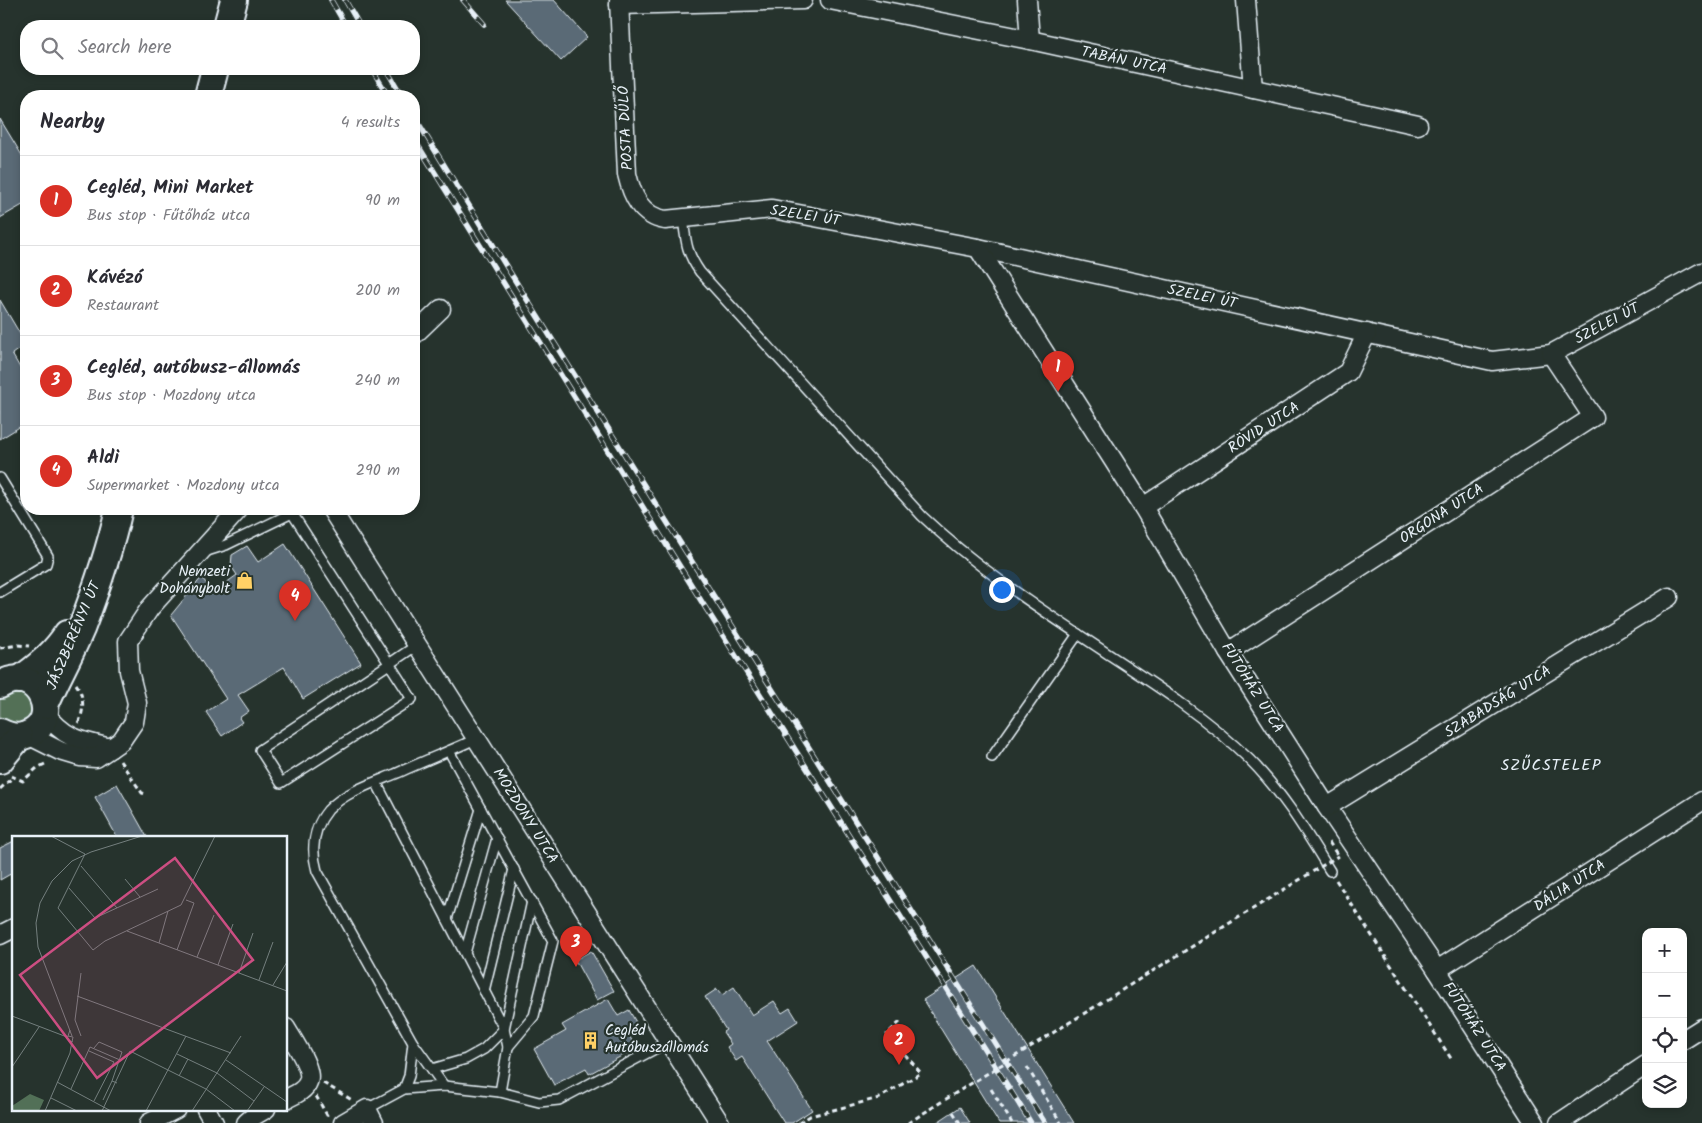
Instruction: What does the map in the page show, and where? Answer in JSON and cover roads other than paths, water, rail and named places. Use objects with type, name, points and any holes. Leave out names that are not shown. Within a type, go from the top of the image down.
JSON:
[{"type":"main road","points":[[229,20],[234,0]]},
{"type":"main road","points":[[210,90],[213,75]]},
{"type":"main road","name":"JÁSZBERÉNYI ÚT","points":[[16,735],[39,726],[53,686],[80,629],[114,534],[118,515]]},
{"type":"main road","name":"JÁSZBERÉNYI ÚT","points":[[8,678],[46,660],[60,645],[77,618],[103,567]]},
{"type":"main road","points":[[8,678],[26,681],[36,687],[42,695],[45,709]]},
{"type":"main road","points":[[7,770],[16,735]]},
{"type":"street","points":[[619,2],[804,0]]},
{"type":"street","name":"TABÁN UTCA","points":[[830,0],[1030,40],[1418,125]]},
{"type":"street","points":[[1027,0],[1030,40]]},
{"type":"street","points":[[1246,0],[1253,89]]},
{"type":"street","name":"POSTA DŰLŐ","points":[[619,2],[627,174],[630,187],[644,210],[654,218],[665,220],[683,218]]},
{"type":"street","name":"SZELEI ÚT","points":[[683,218],[772,209],[978,248],[1492,361],[1551,354],[1702,272]]},
{"type":"street","name":"FŰTŐHÁZ UTCA","points":[[978,248],[1143,507],[1228,652],[1327,806],[1438,970],[1535,1123]]},
{"type":"street","points":[[420,329],[441,309]]},
{"type":"street","name":"RÖVID UTCA","points":[[1143,507],[1348,372],[1367,333]]},
{"type":"street","name":"ORGONA UTCA","points":[[1228,652],[1593,417],[1551,354]]},
{"type":"street","points":[[16,735],[60,752],[80,757],[96,758],[121,740],[134,722],[137,703],[129,671],[128,641],[150,608],[234,515]]},
{"type":"street","name":"MOZDONY UTCA","points":[[335,515],[720,1123]]},
{"type":"street","name":"SZABADSÁG UTCA","points":[[1327,806],[1669,597]]},
{"type":"street","points":[[45,709],[55,726],[70,737],[111,748]]},
{"type":"street","name":"DÁLIA UTCA","points":[[1438,970],[1702,801]]},
{"type":"street","points":[[0,935],[12,929]]},
{"type":"street","points":[[1687,1037],[1702,1028]]},
{"type":"street","points":[[288,1031],[305,1061],[309,1079],[301,1091],[288,1098]]},
{"type":"street","points":[[1559,1123],[1642,1068]]},
{"type":"street","points":[[149,1123],[174,1110]]},
{"type":"street","points":[[207,1110],[214,1123]]},
{"type":"street","points":[[343,1123],[371,1116]]},
{"type":"lane","points":[[683,218],[686,247],[691,259],[700,272],[905,498],[940,533],[978,565],[1159,687],[1235,746],[1290,806],[1330,871]]},
{"type":"lane","points":[[0,478],[20,510]]},
{"type":"lane","points":[[0,592],[46,564],[48,556],[23,515]]},
{"type":"lane","points":[[199,554],[226,545],[288,515]]},
{"type":"lane","points":[[298,515],[389,664],[412,699],[281,783],[260,750],[389,664],[417,645]]},
{"type":"lane","points":[[992,757],[1078,634]]},
{"type":"lane","points":[[444,1086],[413,1043],[317,871],[313,857],[314,842],[318,827],[327,812],[340,799],[476,739]]},
{"type":"lane","points":[[449,751],[553,941],[534,1016],[508,1047]]},
{"type":"lane","points":[[376,782],[504,1029],[508,1047],[500,1092]]},
{"type":"lane","points":[[447,919],[481,809]]},
{"type":"lane","points":[[465,953],[497,838]]},
{"type":"lane","points":[[484,991],[514,869]]},
{"type":"lane","points":[[432,1069],[466,1060],[484,1049],[504,1029],[532,901]]},
{"type":"lane","points":[[404,1089],[444,1086],[500,1092],[540,1102],[559,1100],[668,1042]]},
{"type":"lane","points":[[371,1116],[404,1089],[409,1076],[413,1043]]},
{"type":"railway","points":[[331,0],[343,20]]},
{"type":"railway","points":[[345,0],[357,20]]},
{"type":"railway","points":[[463,0],[484,24]]},
{"type":"railway","points":[[376,75],[384,90]]},
{"type":"railway","points":[[390,75],[398,90]]},
{"type":"railway","points":[[420,126],[506,266],[1045,1123]]},
{"type":"railway","points":[[420,149],[705,607],[1031,1123]]},
{"type":"place","name":"Cegléd, Mini Market","points":[[1058,392]]},
{"type":"place","name":"Nemzeti Dohánybolt","points":[[244,581]]},
{"type":"place","name":"Aldi","points":[[295,621]]},
{"type":"place","name":"Cegléd, autóbusz-állomás","points":[[576,967]]},
{"type":"place","name":"Cegléd Autóbuszállomás","points":[[591,1040]]},
{"type":"place","name":"Kávézó","points":[[899,1065]]},
{"type":"district","name":"SZŰCSTELEP","points":[[1551,765]]}]
